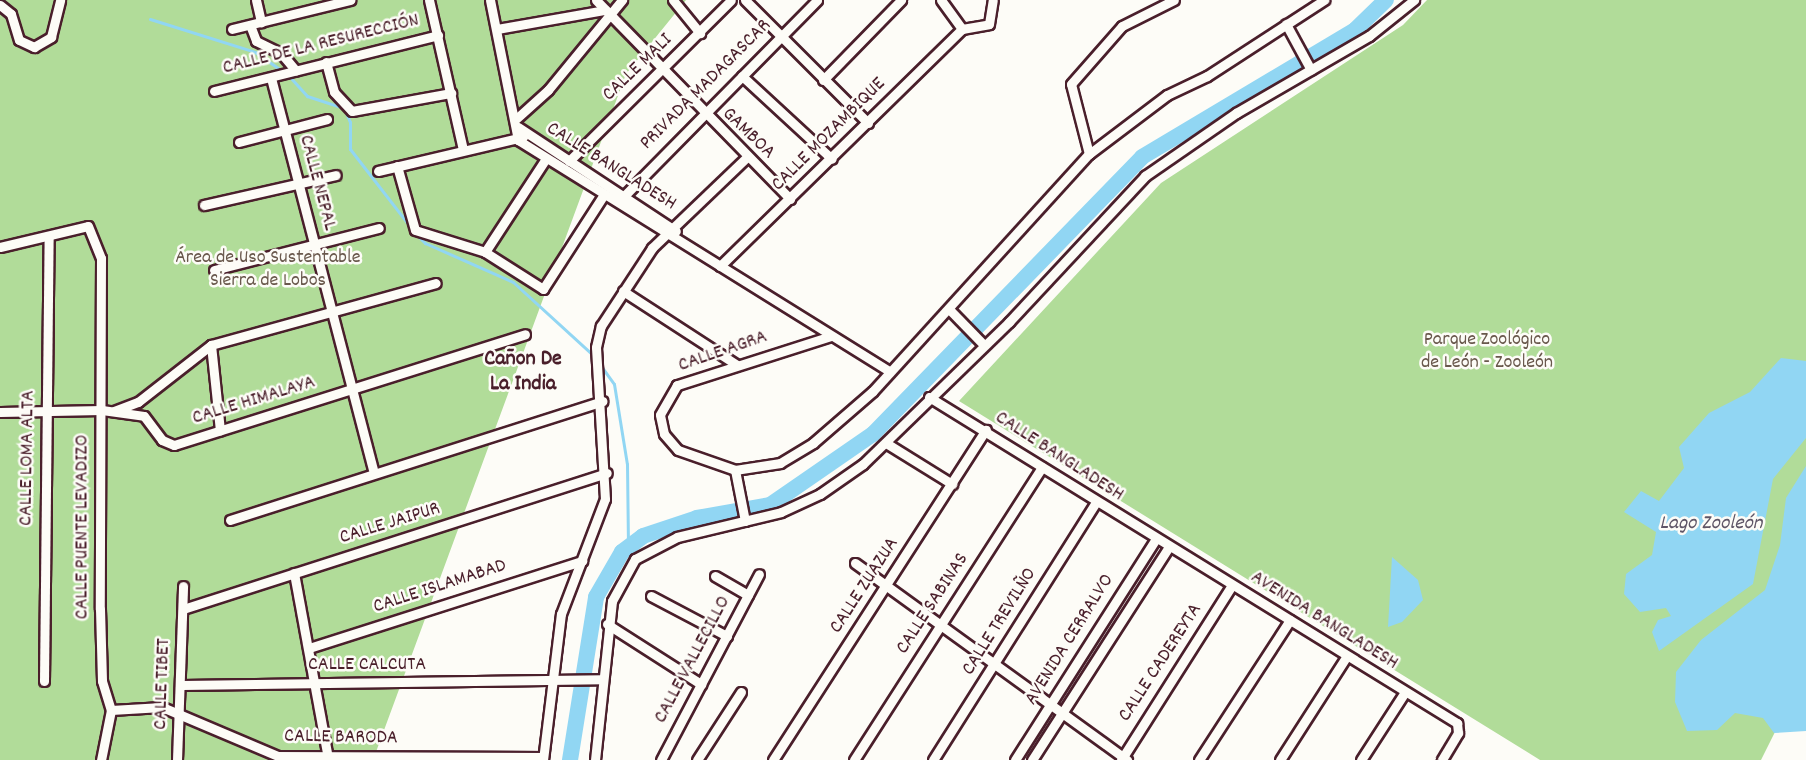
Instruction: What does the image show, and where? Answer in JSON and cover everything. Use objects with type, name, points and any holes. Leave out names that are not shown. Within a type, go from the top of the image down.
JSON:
[{"type":"street","points":[[0,5],[11,14],[19,40],[26,45],[44,45],[51,38],[60,0]]},
{"type":"street","points":[[256,0],[261,22]]},
{"type":"street","points":[[232,29],[350,0]]},
{"type":"street","points":[[429,0],[463,150]]},
{"type":"street","points":[[490,0],[518,122],[518,140]]},
{"type":"street","name":"GAMBOA","points":[[596,0],[702,114],[790,199]]},
{"type":"street","points":[[518,122],[548,90],[607,12],[622,0]]},
{"type":"street","points":[[673,0],[700,33]]},
{"type":"street","name":"CALLE MALI","points":[[569,161],[663,72],[731,0]]},
{"type":"street","points":[[745,0],[868,123]]},
{"type":"street","name":"PRIVADA MADAGASCAR","points":[[624,196],[702,114],[817,0]]},
{"type":"street","points":[[824,80],[901,0]]},
{"type":"street","points":[[941,0],[962,29],[989,24],[993,0]]},
{"type":"street","points":[[1089,154],[1071,84],[1122,26],[1174,0]]},
{"type":"street","points":[[744,518],[735,470],[780,463],[813,444],[952,313],[1089,154],[1167,95],[1289,28],[1324,0]]},
{"type":"street","points":[[595,760],[598,678],[608,624],[618,583],[635,559],[677,537],[820,494],[886,443],[981,342],[1145,176],[1309,65],[1369,36],[1414,0]]},
{"type":"street","points":[[497,30],[607,12]]},
{"type":"street","points":[[0,17],[11,14]]},
{"type":"street","points":[[250,25],[256,41],[282,53],[296,71]]},
{"type":"street","points":[[1289,28],[1309,65]]},
{"type":"street","name":"CALLE MOZAMBIQUE","points":[[720,266],[832,159],[962,29]]},
{"type":"street","name":"CALLE DE LA RESURECCIÓN","points":[[214,91],[438,35]]},
{"type":"street","points":[[326,62],[342,105],[359,111],[451,93]]},
{"type":"street","points":[[742,76],[832,159]]},
{"type":"street","name":"CALLE NEPAL","points":[[271,78],[334,312],[351,390],[374,473]]},
{"type":"street","points":[[239,142],[327,119]]},
{"type":"street","points":[[518,122],[528,135]]},
{"type":"street","name":"CALLE BANGLADESH","points":[[378,171],[463,150],[518,140],[528,135],[674,228],[680,239]]},
{"type":"street","name":"CALLE BANGLADESH","points":[[518,140],[545,160],[665,233],[680,239],[890,372]]},
{"type":"street","points":[[543,758],[561,614],[605,499],[607,473],[596,347],[601,326],[665,233],[674,228],[747,158]]},
{"type":"street","points":[[485,252],[545,160]]},
{"type":"street","points":[[397,166],[415,230],[485,252],[540,288],[547,287],[603,196]]},
{"type":"street","points":[[204,205],[336,175]]},
{"type":"street","name":"CALLE PUENTE LEVADIZO","points":[[50,236],[79,226],[92,229],[105,291],[107,411],[100,619],[103,690],[111,710],[101,760]]},
{"type":"street","points":[[214,270],[379,228]]},
{"type":"street","points":[[0,247],[50,236]]},
{"type":"street","name":"CALLE LOMA ALTA","points":[[44,681],[50,236]]},
{"type":"street","points":[[107,411],[138,402],[211,345],[436,283]]},
{"type":"street","points":[[623,291],[737,365]]},
{"type":"street","points":[[952,313],[981,342]]},
{"type":"street","name":"CALLE HIMALAYA","points":[[0,412],[107,411],[151,419],[167,445],[220,431],[525,334]]},
{"type":"street","name":"CALLE AGRA","points":[[735,470],[678,450],[664,434],[660,415],[677,385],[831,336]]},
{"type":"street","points":[[211,345],[220,431]]},
{"type":"street","name":"CALLE BANGLADESH","points":[[929,397],[986,430],[1169,547]]},
{"type":"street","points":[[230,520],[602,401]]},
{"type":"street","name":"CALLE ZUAZUA","points":[[773,760],[986,430]]},
{"type":"street","points":[[886,443],[952,484]]},
{"type":"street","name":"CALLE SABINAS","points":[[854,760],[1042,467]]},
{"type":"street","name":"CALLE JAIPUR","points":[[183,609],[607,473]]},
{"type":"street","name":"CALLE TREVILÑO","points":[[933,760],[1096,502]]},
{"type":"street","name":"AVENIDA CERRALVO","points":[[1015,760],[1155,540]]},
{"type":"street","name":"AVENIDA CERRALVO","points":[[1032,760],[1169,547]]},
{"type":"street","name":"AVENIDA BANGLADESH","points":[[1169,547],[1459,727],[1442,760]]},
{"type":"street","name":"CALLE ISLAMABAD","points":[[309,648],[582,561]]},
{"type":"street","points":[[855,563],[995,664],[1060,716],[1124,759]]},
{"type":"street","points":[[294,573],[317,683],[328,758]]},
{"type":"street","name":"CALLE VALLECILLO","points":[[666,758],[701,684],[759,574]]},
{"type":"street","points":[[715,576],[748,595]]},
{"type":"street","name":"CALLE CADEREYTA","points":[[1124,759],[1232,585]]},
{"type":"street","name":"CALLE TIBET","points":[[177,760],[182,685],[183,586]]},
{"type":"street","points":[[651,596],[727,636]]},
{"type":"street","points":[[1199,760],[1290,620]]},
{"type":"street","points":[[608,624],[701,684]]},
{"type":"street","points":[[1281,760],[1346,657]]},
{"type":"street","name":"CALLE CALCUTA","points":[[182,685],[563,676],[598,678]]},
{"type":"street","points":[[697,760],[741,692]]},
{"type":"street","points":[[1361,760],[1405,692]]},
{"type":"street","name":"CALLE BARODA","points":[[111,710],[162,707],[181,713],[278,756],[543,758]]},
{"type":"green space","name":"Área de Uso Sustentable Sierra de Lobos","points":[[0,0],[686,0],[626,74],[373,760],[0,760]]},
{"type":"green space","name":"Parque Zoológico de León - Zooleón","points":[[1427,0],[1806,0],[1806,670],[1761,760],[1540,760],[959,401],[1161,183],[1403,25]]},
{"type":"water","name":"Lago Zooleón","points":[[1781,358],[1806,361],[1806,438],[1773,479],[1753,584],[1659,651],[1652,632],[1658,620],[1671,616],[1666,608],[1640,612],[1624,594],[1626,574],[1652,555],[1656,532],[1624,512],[1641,491],[1659,501],[1684,468],[1679,447],[1709,413],[1750,392]]},
{"type":"water","points":[[1806,466],[1806,731],[1774,733],[1763,718],[1735,713],[1717,730],[1687,731],[1675,702],[1676,672],[1701,640],[1765,590],[1780,545],[1786,498]]},
{"type":"water","points":[[1392,557],[1418,580],[1423,600],[1402,622],[1388,627]]},
{"type":"waterway","points":[[570,760],[596,597],[622,552],[643,536],[697,518],[770,505],[873,434],[1142,157],[1355,30],[1386,0]]},
{"type":"waterway","points":[[150,19],[255,52],[284,72]]},
{"type":"waterway","points":[[289,76],[307,96],[344,108],[350,122],[350,149],[412,229]]},
{"type":"waterway","points":[[416,234],[425,243],[513,282],[593,355]]},
{"type":"waterway","points":[[601,366],[614,384],[627,464],[628,547]]},
{"type":"district","name":"Cañon De La India","points":[[523,372]]}]
